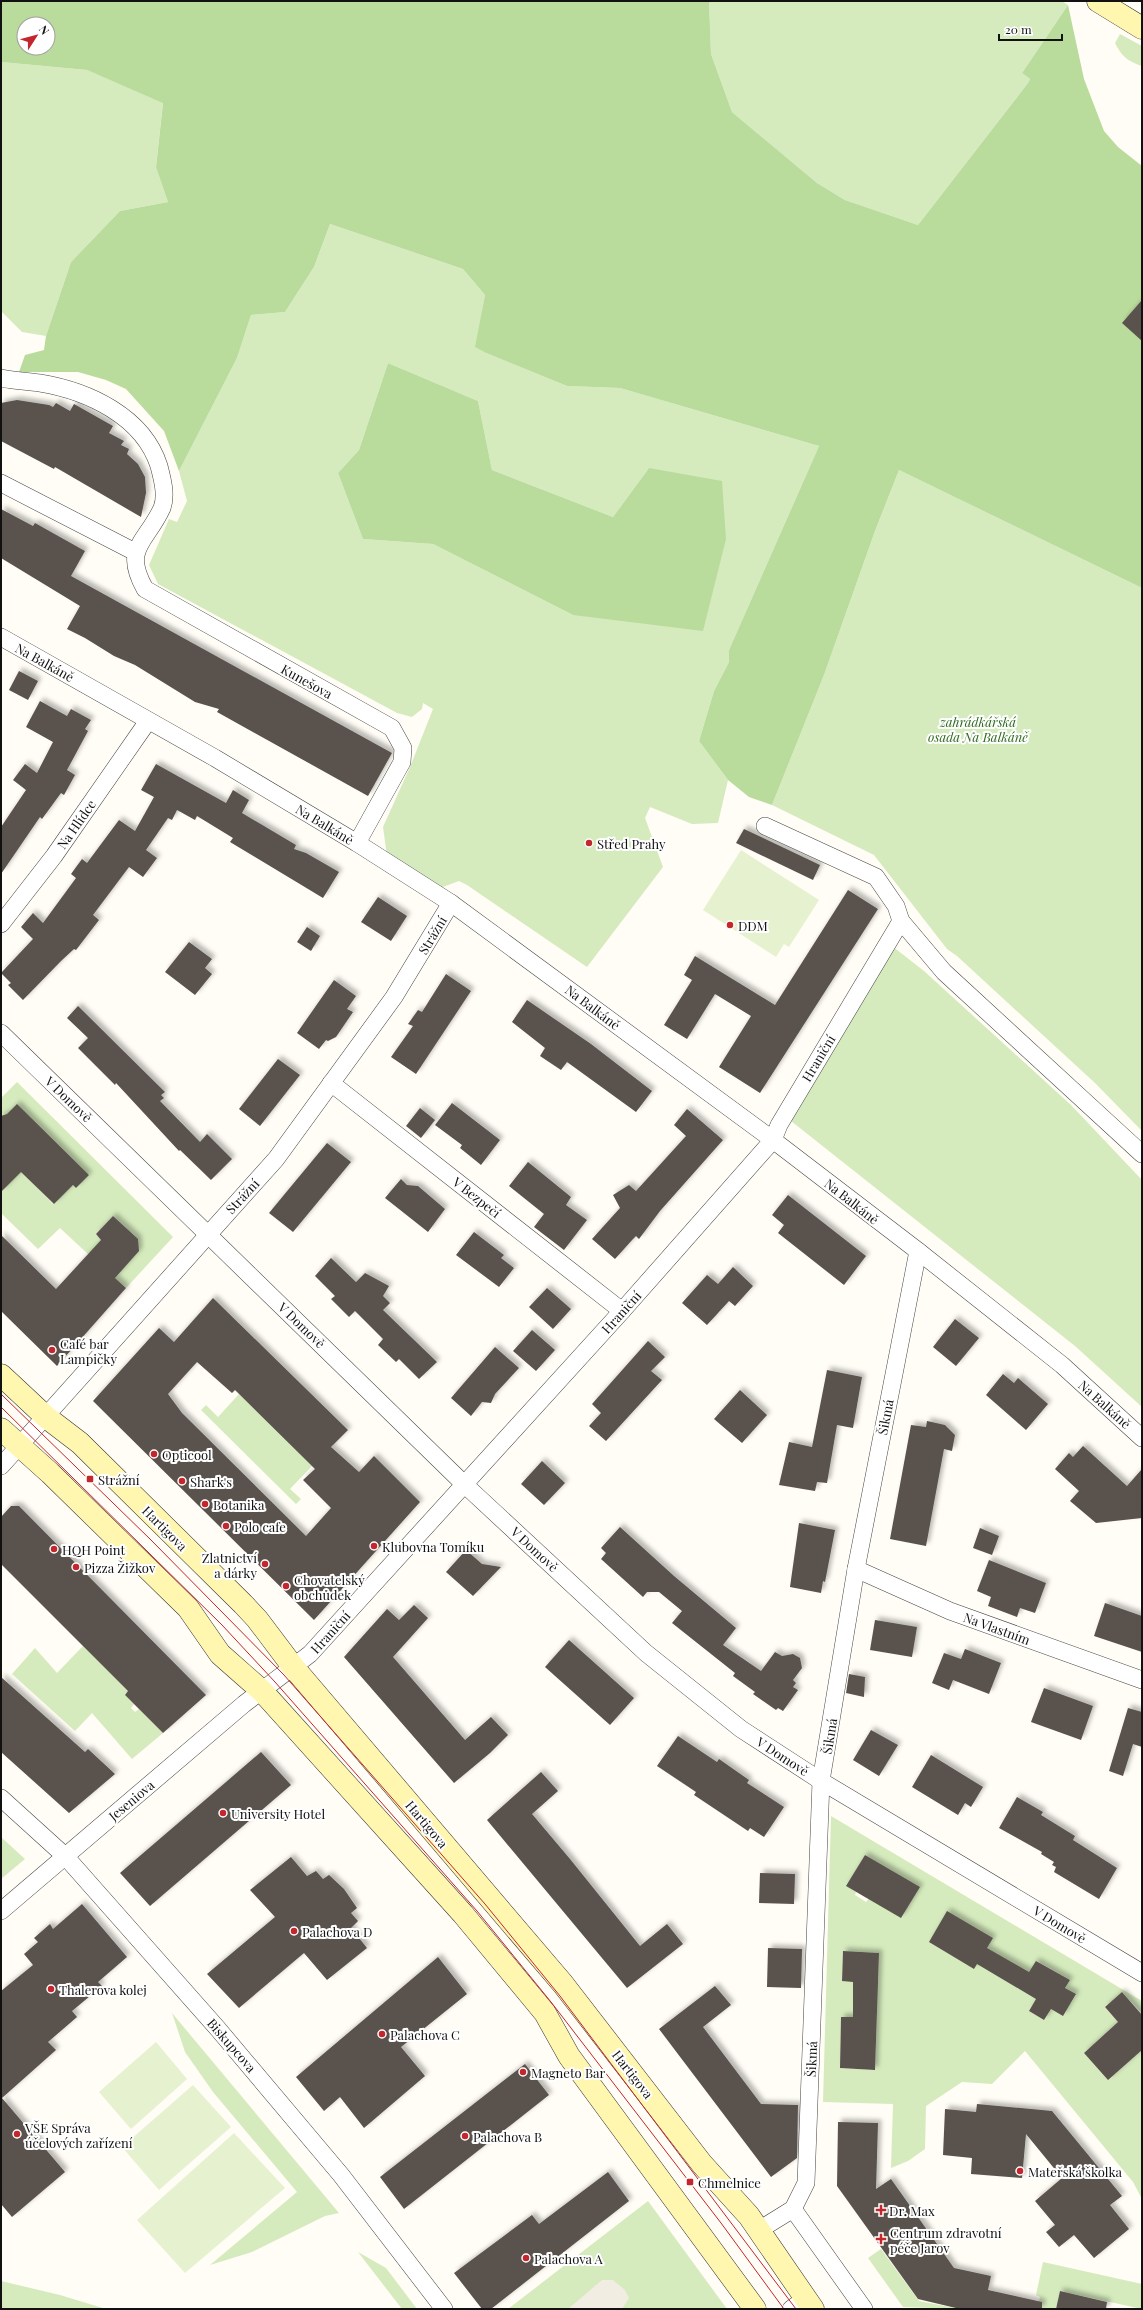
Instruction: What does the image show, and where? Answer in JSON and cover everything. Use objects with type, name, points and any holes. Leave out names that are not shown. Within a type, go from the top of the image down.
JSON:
[{"type":"main road","points":[[1098,1],[1142,28]]},
{"type":"main road","name":"Hartigova","points":[[1,1375],[46,1417],[80,1443],[257,1619],[294,1668],[563,1984],[702,2164],[749,2216],[759,2230],[803,2305]]},
{"type":"main road","points":[[1,1429],[188,1608],[220,1654],[262,1691],[463,1914],[544,2013],[569,2056],[755,2309]]},
{"type":"street","points":[[1,378],[41,383],[78,393],[105,404],[126,419],[142,435],[156,458],[164,482],[162,507],[135,552],[1,483]]},
{"type":"street","name":"Kunešova","points":[[135,552],[136,574],[145,589],[392,728],[403,748],[402,762],[357,843]]},
{"type":"street","name":"Na Balkáně","points":[[1,637],[215,758],[357,843],[451,903],[773,1140],[918,1251],[1073,1375],[1142,1438]]},
{"type":"street","name":"Na Hlídce","points":[[1,924],[54,856],[148,721]]},
{"type":"street","points":[[765,826],[876,877],[896,906],[900,921],[944,972],[1142,1154]]},
{"type":"street","name":"Strážní","points":[[1,1466],[208,1233],[276,1159],[394,997],[451,903]]},
{"type":"street","name":"Hraniční","points":[[262,1691],[294,1668],[310,1654],[622,1311],[773,1140],[779,1125],[900,921]]},
{"type":"street","name":"V Domově","points":[[1,1033],[464,1484],[646,1653],[741,1729],[821,1781],[1142,1973]]},
{"type":"street","name":"V Bezpečí","points":[[331,1083],[622,1311]]},
{"type":"street","name":"Šikmá","points":[[759,2230],[792,2209],[806,2183],[821,1781],[856,1569],[918,1251]]},
{"type":"street","name":"Na Vlastním","points":[[856,1569],[950,1611],[1142,1680]]},
{"type":"street","name":"Jeseniova","points":[[1,1911],[262,1691]]},
{"type":"street","name":"Biskupcova","points":[[1,1798],[65,1856],[307,2133],[444,2309]]},
{"type":"street","points":[[792,2209],[864,2309]]},
{"type":"green space","points":[[1,1],[709,1],[711,54],[732,112],[817,183],[845,200],[918,225],[1028,83],[1030,79],[1022,73],[1068,5],[1084,79],[1104,131],[1118,147],[1142,166],[1142,588],[899,470],[875,531],[824,675],[772,805],[749,797],[728,780],[699,741],[714,691],[729,662],[729,650],[819,446],[620,388],[567,386],[486,353],[475,347],[485,295],[463,269],[330,224],[314,267],[285,312],[251,315],[237,358],[179,471],[164,431],[126,389],[106,380],[78,372],[19,372],[25,355],[44,350],[46,336],[71,262],[120,211],[168,202],[156,167],[163,103],[87,70],[1,62]]},
{"type":"green space","points":[[709,1],[1062,1],[1068,5],[1022,73],[1030,79],[1028,83],[918,225],[845,200],[817,183],[732,112],[711,54]]},
{"type":"green space","points":[[1120,34],[1142,46],[1142,66],[1133,63],[1120,52],[1115,43]]},
{"type":"green space","points":[[1,62],[87,70],[163,102],[156,166],[168,202],[120,211],[71,262],[46,336],[22,332],[1,311]]},
{"type":"green space","points":[[330,224],[463,269],[485,295],[476,347],[486,353],[567,386],[620,388],[819,446],[729,650],[729,662],[714,691],[699,741],[728,780],[718,823],[692,824],[650,807],[645,818],[663,867],[587,967],[467,885],[459,881],[440,888],[387,856],[383,827],[410,767],[433,709],[423,703],[422,709],[412,717],[397,713],[158,584],[149,565],[169,519],[177,522],[187,501],[179,471],[237,358],[251,315],[285,312],[314,267]],"holes":[[[388,363],[478,401],[492,470],[613,517],[649,468],[573,615],[433,544],[363,539],[338,473],[359,450]]]},
{"type":"green space","points":[[388,363],[478,401],[492,470],[613,517],[649,468],[722,481],[726,539],[703,631],[573,615],[433,544],[363,539],[338,473],[359,450]]},
{"type":"green space","name":"zahrádkářská osada Na Balkáně","points":[[899,470],[1142,588],[1142,1131],[1095,1083],[957,956],[947,949],[874,855],[772,805],[824,675],[875,531]]},
{"type":"green space","points":[[741,850],[819,900],[789,947],[784,944],[776,957],[703,910]]},
{"type":"green space","points":[[892,946],[924,971],[1071,1105],[1142,1180],[1142,1407],[1075,1346],[791,1121]]},
{"type":"green space","points":[[17,1082],[173,1237],[126,1288],[115,1278],[128,1230],[113,1216],[96,1234],[102,1241],[89,1255],[60,1228],[38,1249],[1,1213],[1,1192],[10,1182],[1,1147],[23,1173],[53,1204],[73,1185],[76,1188],[89,1175],[7,1114],[1,1118],[1,1098]]},
{"type":"green space","points":[[239,1394],[312,1466],[290,1489],[301,1499],[296,1504],[201,1410],[206,1405],[218,1417]]},
{"type":"green space","points":[[83,1646],[128,1691],[125,1695],[134,1704],[131,1708],[135,1712],[139,1709],[163,1733],[132,1759],[92,1713],[75,1731],[12,1674],[35,1648],[57,1673]]},
{"type":"green space","points":[[831,1816],[1142,2001],[1142,2013],[1122,1992],[1105,2007],[1118,2022],[1084,2053],[1108,2079],[1142,2050],[1142,2199],[1133,2182],[1025,2051],[992,2084],[962,2082],[926,2106],[925,2149],[908,2161],[891,2168],[893,2104],[823,2102]],"holes":[[[865,1855],[892,1871],[866,1902],[855,1895],[856,1892],[847,1886]],[[987,1948],[993,1955],[979,1959]],[[843,1951],[879,1953],[878,1982],[842,1981]],[[1037,1961],[1070,1980],[1065,1988],[1076,1995],[1063,2015],[1051,2009],[1044,2020],[1029,2011],[1036,1999],[1029,1972]],[[853,2006],[877,2007],[875,2070],[840,2068],[841,2017],[853,2017]]]},
{"type":"green space","points":[[1,1837],[25,1859],[1,1879]]},
{"type":"green space","points":[[172,2013],[339,2213],[325,2216],[252,2252],[210,2265],[297,2192],[213,2092],[185,2052]]},
{"type":"green space","points":[[156,2042],[187,2079],[131,2129],[99,2092]]},
{"type":"green space","points":[[193,2085],[231,2127],[159,2190],[122,2147]]},
{"type":"green space","points":[[234,2133],[285,2188],[185,2273],[137,2220]]},
{"type":"green space","points":[[648,2201],[727,2309],[508,2309]]},
{"type":"green space","points":[[881,2249],[919,2301],[960,2309],[903,2307],[868,2258]]},
{"type":"green space","points":[[358,2252],[386,2268],[417,2309],[402,2309]]},
{"type":"green space","points":[[1043,2262],[1142,2284],[1142,2309],[1060,2291],[1056,2309],[1037,2309],[1040,2297],[1036,2295]]},
{"type":"green space","points":[[1,2281],[60,2295],[106,2309],[1,2309]]},
{"type":"shaded area","points":[[602,2280],[613,2280],[625,2290],[629,2298],[622,2309],[568,2309]]},
{"type":"building","points":[[1142,300],[1142,341],[1122,323]]},
{"type":"building","points":[[17,400],[53,407],[56,403],[70,411],[74,404],[113,426],[109,433],[124,441],[121,445],[129,449],[127,454],[138,464],[145,477],[146,493],[141,517],[55,467],[54,469],[1,441],[1,403]]},
{"type":"building","points":[[1,509],[33,526],[35,523],[85,551],[71,576],[392,753],[368,796],[217,712],[219,709],[195,702],[135,665],[114,656],[67,629],[80,606],[1,558]]},
{"type":"building","points":[[19,671],[38,681],[28,700],[9,690]]},
{"type":"building","points":[[40,701],[67,716],[71,709],[91,720],[85,729],[88,731],[67,770],[75,775],[64,795],[61,793],[42,819],[40,817],[1,874],[1,827],[26,790],[13,780],[25,764],[37,773],[53,742],[26,727]]},
{"type":"building","points":[[156,764],[226,803],[233,790],[249,800],[242,813],[296,845],[294,849],[306,853],[339,872],[323,898],[230,842],[233,838],[197,816],[195,820],[177,810],[172,820],[168,818],[146,850],[157,858],[143,877],[129,867],[93,915],[99,920],[76,950],[74,949],[61,961],[23,1000],[8,985],[11,983],[1,973],[33,939],[21,927],[33,913],[43,923],[76,878],[71,874],[82,859],[87,863],[119,820],[135,831],[154,797],[141,790]]},
{"type":"building","points":[[744,829],[820,865],[813,880],[736,843]]},
{"type":"building","points":[[848,890],[878,909],[760,1093],[719,1067],[751,1016],[715,994],[687,1039],[664,1025],[692,980],[684,975],[695,956],[775,1005]]},
{"type":"building","points":[[378,897],[407,916],[391,941],[361,922]]},
{"type":"building","points":[[307,927],[320,936],[311,951],[297,942]]},
{"type":"building","points":[[189,942],[212,959],[205,968],[212,974],[195,995],[165,972]]},
{"type":"building","points":[[446,974],[471,991],[416,1074],[391,1057],[413,1026],[408,1024],[418,1010],[422,1012]]},
{"type":"building","points":[[334,980],[356,996],[347,1009],[353,1012],[336,1037],[328,1041],[326,1040],[319,1049],[297,1033]]},
{"type":"building","points":[[527,1000],[591,1044],[652,1091],[636,1112],[567,1062],[561,1070],[540,1056],[545,1048],[512,1022]]},
{"type":"building","points":[[78,1006],[165,1092],[161,1095],[164,1098],[160,1101],[200,1142],[207,1134],[232,1159],[211,1180],[180,1150],[179,1151],[116,1083],[115,1085],[78,1048],[88,1038],[67,1018]]},
{"type":"building","points":[[278,1059],[300,1075],[260,1126],[239,1109]]},
{"type":"building","points":[[452,1103],[500,1140],[481,1165],[460,1148],[462,1145],[435,1125]]},
{"type":"building","points":[[17,1104],[89,1175],[76,1188],[73,1185],[54,1204],[21,1172],[1,1192],[1,1116],[7,1114]]},
{"type":"building","points":[[420,1108],[435,1120],[421,1138],[406,1126]]},
{"type":"building","points":[[687,1109],[723,1140],[660,1211],[639,1239],[636,1236],[615,1259],[592,1239],[620,1208],[613,1195],[629,1185],[636,1191],[686,1136],[674,1125]]},
{"type":"building","points":[[327,1143],[351,1162],[293,1232],[269,1213]]},
{"type":"building","points":[[528,1162],[571,1197],[566,1205],[587,1220],[564,1250],[534,1227],[544,1214],[509,1186]]},
{"type":"building","points":[[401,1179],[407,1185],[418,1186],[445,1209],[428,1232],[385,1198]]},
{"type":"building","points":[[788,1195],[866,1256],[844,1285],[778,1233],[784,1225],[772,1215]]},
{"type":"building","points":[[113,1216],[138,1239],[139,1251],[115,1278],[126,1288],[57,1366],[1,1311],[1,1235],[56,1289],[101,1240],[96,1234]]},
{"type":"building","points":[[474,1232],[504,1255],[501,1258],[514,1268],[499,1287],[456,1255]]},
{"type":"building","points":[[331,1258],[356,1282],[365,1273],[389,1286],[383,1296],[390,1303],[383,1310],[437,1362],[419,1379],[399,1359],[396,1362],[378,1345],[383,1339],[355,1311],[349,1317],[331,1299],[335,1296],[315,1276]]},
{"type":"building","points":[[733,1267],[753,1286],[735,1306],[729,1301],[707,1325],[682,1303],[707,1275],[718,1284]]},
{"type":"building","points":[[547,1288],[571,1309],[553,1329],[529,1307]]},
{"type":"building","points":[[213,1298],[348,1430],[331,1447],[359,1472],[374,1456],[420,1502],[314,1620],[93,1401],[159,1328],[174,1342]],"holes":[[[197,1362],[232,1393],[235,1390],[315,1469],[303,1480],[331,1508],[306,1536],[182,1413],[168,1394]]]},
{"type":"building","points":[[955,1319],[979,1338],[956,1366],[933,1347]]},
{"type":"building","points":[[532,1330],[555,1350],[536,1371],[513,1351]]},
{"type":"building","points":[[648,1341],[665,1357],[651,1371],[662,1380],[606,1441],[589,1426],[601,1413],[592,1404]]},
{"type":"building","points":[[495,1347],[519,1368],[495,1394],[491,1403],[482,1402],[471,1416],[451,1398]]},
{"type":"building","points":[[827,1370],[862,1377],[853,1428],[837,1425],[827,1483],[817,1482],[815,1491],[779,1485],[789,1442],[812,1447]]},
{"type":"building","points":[[1003,1374],[1014,1383],[1018,1378],[1048,1404],[1026,1430],[986,1395]]},
{"type":"building","points":[[740,1390],[767,1415],[742,1443],[714,1419]]},
{"type":"building","points":[[927,1421],[945,1425],[955,1435],[952,1451],[944,1449],[926,1546],[890,1539],[911,1425],[926,1427]]},
{"type":"building","points":[[1083,1446],[1127,1486],[1142,1469],[1142,1518],[1096,1523],[1070,1501],[1079,1491],[1055,1469],[1069,1453],[1073,1457]]},
{"type":"building","points":[[542,1461],[565,1483],[544,1505],[521,1484]]},
{"type":"building","points":[[11,1506],[19,1506],[206,1695],[163,1733],[125,1695],[128,1691],[1,1564],[1,1517]]},
{"type":"building","points":[[799,1523],[835,1530],[825,1582],[823,1581],[821,1593],[790,1587]]},
{"type":"building","points":[[620,1527],[674,1576],[736,1628],[723,1645],[761,1671],[775,1652],[782,1656],[793,1654],[800,1658],[802,1668],[793,1680],[796,1683],[793,1687],[798,1690],[783,1711],[778,1708],[776,1710],[753,1694],[755,1692],[733,1676],[735,1673],[672,1623],[682,1611],[659,1592],[647,1592],[643,1597],[601,1559],[606,1553],[601,1548]]},
{"type":"building","points":[[980,1528],[999,1536],[992,1555],[973,1548]]},
{"type":"building","points":[[466,1550],[482,1564],[501,1567],[473,1596],[446,1572]]},
{"type":"building","points":[[989,1560],[1046,1583],[1035,1613],[1020,1608],[1017,1617],[988,1606],[991,1597],[977,1591]]},
{"type":"building","points":[[1105,1603],[1142,1616],[1142,1652],[1094,1636]]},
{"type":"building","points":[[414,1605],[428,1618],[393,1657],[465,1740],[491,1717],[508,1735],[490,1753],[454,1783],[344,1657],[387,1609],[399,1620]]},
{"type":"building","points":[[875,1620],[917,1627],[912,1657],[870,1650]]},
{"type":"building","points":[[569,1640],[634,1698],[610,1725],[545,1667]]},
{"type":"building","points":[[965,1649],[1001,1663],[989,1694],[953,1680],[949,1690],[932,1683],[944,1653],[961,1659]]},
{"type":"building","points":[[849,1674],[865,1677],[864,1697],[846,1693]]},
{"type":"building","points":[[1,1677],[85,1752],[88,1749],[115,1774],[69,1813],[1,1752]]},
{"type":"building","points":[[1044,1688],[1093,1706],[1081,1740],[1031,1722]]},
{"type":"building","points":[[1128,1708],[1142,1712],[1142,1747],[1133,1744],[1123,1776],[1109,1771]]},
{"type":"building","points":[[871,1730],[898,1745],[879,1776],[853,1760]]},
{"type":"building","points":[[678,1736],[717,1762],[719,1759],[749,1780],[747,1783],[784,1807],[764,1837],[750,1828],[748,1831],[694,1795],[696,1792],[657,1766]]},
{"type":"building","name":"University Hotel","points":[[261,1752],[291,1785],[150,1906],[120,1873]]},
{"type":"building","points":[[931,1755],[983,1787],[971,1807],[965,1803],[958,1815],[912,1787]]},
{"type":"building","points":[[541,1772],[558,1791],[532,1814],[640,1946],[667,1924],[683,1944],[627,1988],[487,1820]]},
{"type":"building","points":[[1017,1797],[1043,1812],[1041,1815],[1075,1836],[1073,1840],[1117,1868],[1099,1899],[1054,1872],[1056,1867],[1052,1865],[1054,1862],[1041,1854],[1042,1852],[999,1828]]},
{"type":"building","points":[[865,1855],[920,1887],[901,1918],[846,1886]]},
{"type":"building","name":"Palachova D","points":[[291,1857],[307,1876],[316,1871],[323,1879],[329,1875],[344,1889],[357,1908],[351,1913],[358,1921],[351,1928],[367,1948],[327,1980],[304,1953],[239,2008],[207,1974],[275,1917],[250,1890]]},
{"type":"building","points":[[760,1873],[795,1874],[794,1904],[759,1903]]},
{"type":"building","name":"Thalerova kolej","points":[[82,1904],[127,1957],[98,1982],[102,1986],[72,2011],[77,2017],[48,2042],[56,2050],[2,2098],[65,2172],[12,2217],[1,2204],[1,1991],[33,1965],[24,1954],[38,1942],[34,1938],[50,1924],[53,1929]]},
{"type":"building","points":[[947,1911],[993,1938],[987,1948],[1029,1972],[1036,1961],[1070,1980],[1065,1988],[1076,1994],[1063,2016],[1051,2009],[1044,2020],[1029,2011],[1036,1999],[977,1964],[974,1969],[929,1942]]},
{"type":"building","points":[[768,1948],[802,1949],[801,1988],[767,1987]]},
{"type":"building","points":[[843,1951],[879,1953],[875,2070],[840,2068],[841,2017],[853,2017],[853,1982],[842,1981]]},
{"type":"building","name":"Palachova C","points":[[438,1957],[467,1994],[401,2047],[425,2076],[364,2128],[340,2097],[324,2111],[296,2077]]},
{"type":"building","points":[[715,1986],[731,2005],[703,2027],[761,2104],[798,2105],[797,2158],[771,2177],[659,2029]]},
{"type":"building","points":[[1122,1992],[1142,2015],[1142,2050],[1108,2080],[1084,2053],[1118,2022],[1105,2007]]},
{"type":"building","name":"Palachova B","points":[[525,2064],[549,2095],[404,2209],[380,2177]]},
{"type":"building","points":[[977,2104],[1052,2111],[1122,2196],[1110,2205],[1129,2229],[1094,2258],[1074,2235],[1059,2247],[1046,2232],[1055,2225],[1035,2201],[1062,2178],[1026,2134],[1022,2178],[971,2174],[972,2158],[943,2155],[945,2109],[976,2112]]},
{"type":"building","points":[[838,2122],[878,2123],[876,2189],[891,2179],[954,2268],[991,2276],[988,2290],[1042,2302],[1042,2309],[960,2309],[918,2299],[837,2186]]},
{"type":"building","name":"Palachova A","points":[[608,2172],[629,2201],[491,2309],[482,2309],[454,2273],[532,2215],[539,2224]]},
{"type":"building","points":[[1060,2291],[1107,2302],[1106,2309],[1056,2309]]},
{"type":"tram line","points":[[1,1394],[151,1540],[284,1675],[485,1904],[560,1996],[796,2309]]},
{"type":"tram line","points":[[1,1407],[222,1625],[275,1682],[477,1911],[551,2002],[721,2223],[784,2309]]},
{"type":"place","name":"Střed Prahy","points":[[589,843]]},
{"type":"place","name":"DDM","points":[[730,925]]},
{"type":"place","name":"Café bar Lampičky","points":[[52,1350]]},
{"type":"place","name":"Opticool","points":[[154,1454]]},
{"type":"place","name":"Strážní","points":[[90,1479]]},
{"type":"place","name":"Shark's","points":[[182,1481]]},
{"type":"place","name":"Botanika","points":[[205,1504]]},
{"type":"place","name":"Polo cafe","points":[[226,1526]]},
{"type":"place","name":"Klubovna Tomíku","points":[[374,1546]]},
{"type":"place","name":"HQH Point","points":[[54,1549]]},
{"type":"place","name":"Zlatnictví a dárky","points":[[265,1564]]},
{"type":"place","name":"Pizza Žižkov","points":[[76,1567]]},
{"type":"place","name":"Chovatelský obchůdek","points":[[286,1586]]},
{"type":"place","name":"University Hotel","points":[[223,1813]]},
{"type":"place","name":"Palachova D","points":[[294,1931]]},
{"type":"place","name":"Thalerova kolej","points":[[51,1989]]},
{"type":"place","name":"Palachova C","points":[[382,2034]]},
{"type":"place","name":"Magneto Bar","points":[[523,2072]]},
{"type":"place","name":"VŠE Správa účelových zařízení","points":[[17,2134]]},
{"type":"place","name":"Palachova B","points":[[465,2136]]},
{"type":"place","name":"Mateřská školka","points":[[1020,2171]]},
{"type":"place","name":"Chmelnice","points":[[690,2182]]},
{"type":"place","name":"Dr. Max","points":[[881,2210]]},
{"type":"place","name":"Centrum zdravotní péče Jarov","points":[[881,2239]]},
{"type":"place","name":"Palachova A","points":[[526,2258]]}]
